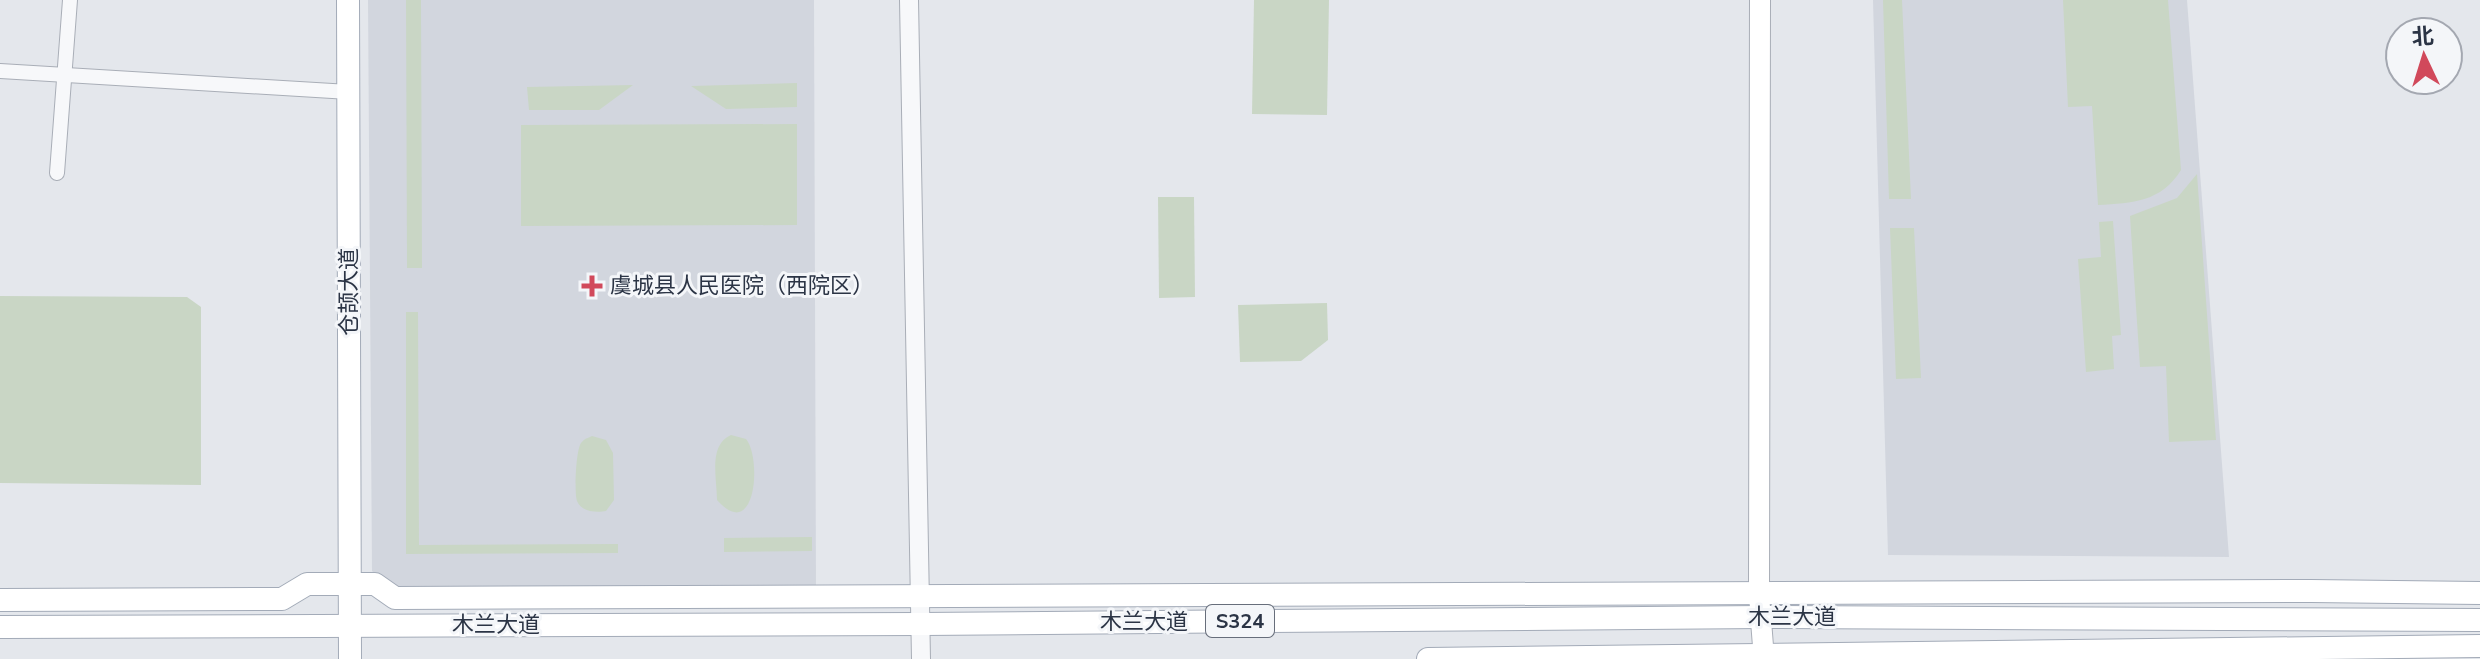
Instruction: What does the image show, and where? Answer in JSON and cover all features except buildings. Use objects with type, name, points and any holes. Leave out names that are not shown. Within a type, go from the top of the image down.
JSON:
[{"type":"main road","name":"仓颉大道","points":[[338,0],[343,92],[344,625]]},
{"type":"main road","name":"仓颉大道","points":[[343,92],[348,0]]},
{"type":"main road","points":[[1760,0],[1760,606],[1764,657]]},
{"type":"main road","points":[[0,600],[282,599],[307,584],[375,584],[395,598],[921,595],[1760,606],[2295,591],[2480,593]]},
{"type":"main road","name":"木兰大道","points":[[0,627],[922,624],[1760,606],[2480,620]]},
{"type":"main road","points":[[337,659],[344,625]]},
{"type":"main road","points":[[344,625],[350,659]]},
{"type":"main road","name":"木兰大道","points":[[1428,659],[2480,646]]},
{"type":"street","points":[[57,173],[70,0]]},
{"type":"street","points":[[909,0],[921,659]]},
{"type":"street","points":[[0,71],[343,92]]},
{"type":"shaded area","name":"虞城县人民医院（西院区）","points":[[368,0],[814,0],[816,589],[394,591],[372,571]]},
{"type":"shaded area","points":[[1873,0],[2187,0],[2229,557],[1888,555]]},
{"type":"green space","points":[[406,0],[421,0],[422,268],[407,268]]},
{"type":"green space","points":[[1254,0],[1329,0],[1327,115],[1252,114]]},
{"type":"green space","points":[[1883,0],[1902,0],[1911,199],[1889,199]]},
{"type":"green space","points":[[2063,0],[2168,0],[2181,170],[2165,189],[2155,195],[2098,205],[2092,106],[2068,107]]},
{"type":"green space","points":[[797,83],[797,107],[726,109],[691,86]]},
{"type":"green space","points":[[633,85],[599,110],[529,110],[527,87]]},
{"type":"green space","points":[[797,124],[797,225],[521,226],[521,125]]},
{"type":"green space","points":[[2197,174],[2216,440],[2169,442],[2166,366],[2140,367],[2130,216],[2177,198]]},
{"type":"green space","points":[[1158,197],[1194,197],[1195,297],[1159,298]]},
{"type":"green space","points":[[2113,221],[2121,335],[2112,336],[2114,369],[2086,372],[2078,259],[2101,257],[2099,222]]},
{"type":"green space","points":[[1890,228],[1914,228],[1921,378],[1896,379]]},
{"type":"green space","points":[[0,296],[187,297],[201,307],[201,485],[0,483]]},
{"type":"green space","points":[[1327,303],[1328,340],[1301,361],[1240,362],[1238,305]]},
{"type":"green space","points":[[406,312],[418,312],[419,545],[618,544],[618,553],[406,554]]},
{"type":"green space","points":[[731,435],[746,439],[754,463],[752,493],[748,505],[740,512],[730,511],[717,500],[716,454],[719,446]]},
{"type":"green space","points":[[592,436],[606,440],[613,453],[614,500],[602,512],[582,507],[576,496],[579,447]]},
{"type":"green space","points":[[812,537],[812,551],[724,552],[724,538]]},
{"type":"place","name":"虞城县人民医院（西院区）","points":[[592,286]]}]
